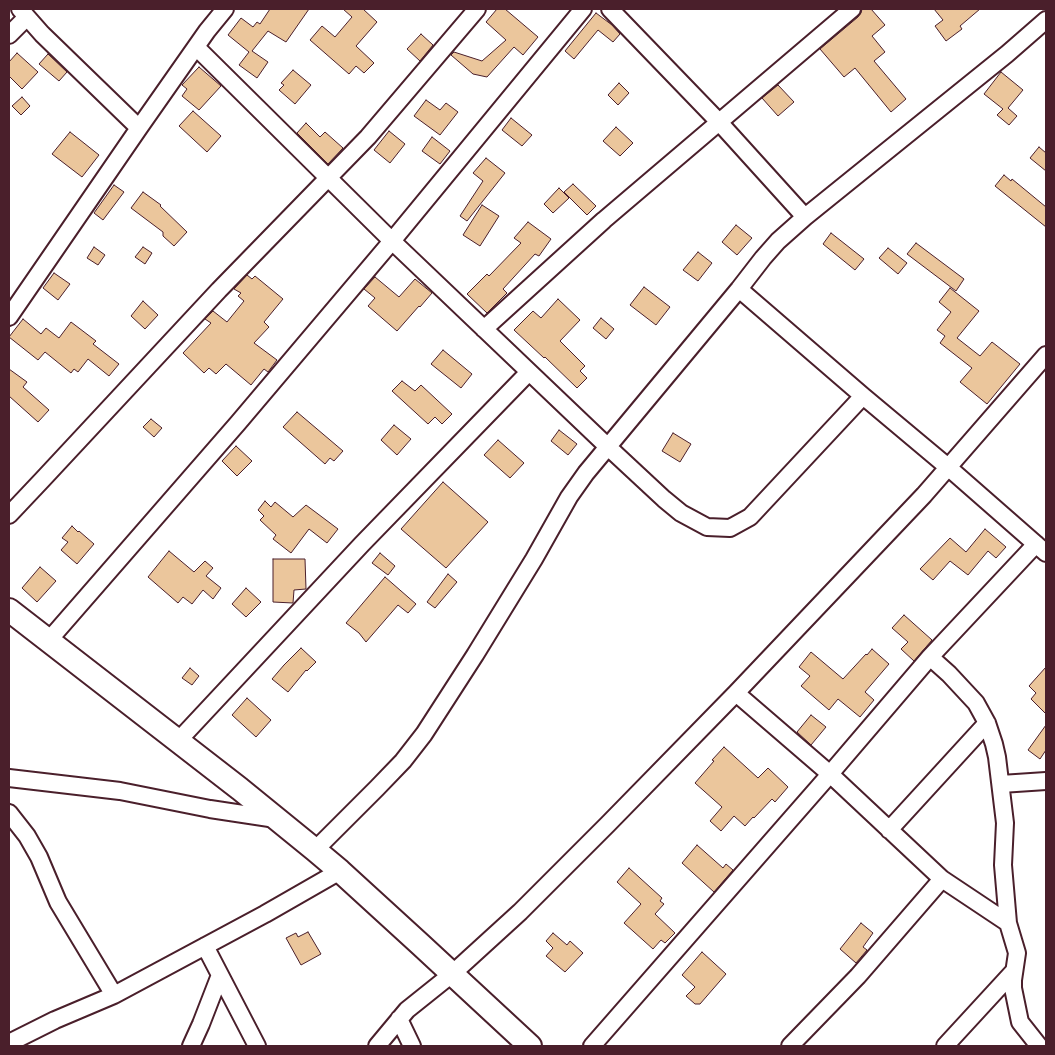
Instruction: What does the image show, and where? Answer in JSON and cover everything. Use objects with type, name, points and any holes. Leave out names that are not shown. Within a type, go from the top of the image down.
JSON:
[{"type":"street","points":[[9,318],[139,128],[225,9]]},
{"type":"street","points":[[9,515],[219,290],[368,137],[477,9]]},
{"type":"street","points":[[48,640],[238,423],[392,241],[583,9]]},
{"type":"street","points":[[610,9],[719,122],[805,217]]},
{"type":"street","points":[[484,329],[604,220],[852,9]]},
{"type":"street","points":[[9,35],[23,13],[80,72],[139,128]]},
{"type":"street","points":[[315,850],[378,788],[403,761],[424,734],[475,655],[534,559],[569,497],[586,472],[763,258],[778,241],[805,217],[1000,60],[1046,20]]},
{"type":"street","points":[[196,47],[392,241],[680,513],[707,527],[730,528],[750,517],[863,396]]},
{"type":"street","points":[[592,1046],[930,657],[1041,549],[739,288]]},
{"type":"street","points":[[377,1046],[407,1010],[452,974],[520,912],[736,693],[949,468],[1046,355]]},
{"type":"street","points":[[178,741],[362,544],[529,372]]},
{"type":"street","points":[[9,610],[240,788],[340,870],[530,1046]]},
{"type":"street","points":[[930,657],[976,702],[987,723],[994,744],[1001,784],[1005,826],[1003,865],[1008,923],[1017,952],[1013,988],[1020,1022],[1039,1046]]},
{"type":"street","points":[[736,693],[830,774],[942,879],[1008,923]]},
{"type":"street","points":[[889,830],[987,723]]},
{"type":"street","points":[[9,778],[120,791],[210,809],[276,819]]},
{"type":"street","points":[[1001,784],[1046,781]]},
{"type":"street","points":[[9,813],[27,836],[39,857],[58,902],[114,995]]},
{"type":"street","points":[[9,1043],[55,1020],[114,995],[265,914],[340,870]]},
{"type":"street","points":[[790,1046],[858,976],[942,879]]},
{"type":"street","points":[[205,946],[257,1046]]},
{"type":"street","points":[[945,1046],[1014,971]]},
{"type":"street","points":[[191,1046],[202,1024],[220,975]]},
{"type":"street","points":[[399,1020],[412,1046]]},
{"type":"building","points":[[270,9],[309,9],[286,42],[268,31],[252,51],[268,62],[257,78],[239,65],[249,52],[228,35],[241,18],[253,27],[257,22],[260,24]]},
{"type":"building","points":[[343,9],[363,9],[377,22],[356,46],[374,63],[364,73],[356,66],[349,74],[310,40],[322,26],[335,37],[352,17]]},
{"type":"building","points":[[497,9],[505,9],[538,37],[523,55],[514,47],[487,77],[473,74],[451,55],[454,52],[482,61],[506,40],[486,22]]},
{"type":"building","points":[[862,9],[871,9],[885,25],[872,36],[885,52],[874,61],[906,99],[891,112],[855,68],[844,77],[820,49],[858,17]]},
{"type":"building","points":[[934,9],[980,9],[960,26],[962,29],[946,41],[935,26],[943,20]]},
{"type":"building","points":[[596,13],[612,25],[620,34],[613,42],[598,30],[574,59],[565,51]]},
{"type":"building","points":[[421,34],[433,45],[420,61],[407,49]]},
{"type":"building","points":[[17,53],[38,72],[22,89],[9,76],[9,62]]},
{"type":"building","points":[[48,54],[67,72],[59,81],[39,64]]},
{"type":"building","points":[[199,67],[221,86],[199,110],[182,96],[187,89],[182,85]]},
{"type":"building","points":[[293,70],[311,85],[295,104],[279,90],[284,85],[281,83]]},
{"type":"building","points":[[1001,72],[1023,90],[1008,108],[1017,116],[1009,125],[997,115],[1003,109],[984,94]]},
{"type":"building","points":[[619,83],[629,93],[618,105],[608,95]]},
{"type":"building","points":[[778,85],[794,102],[778,116],[762,98]]},
{"type":"building","points":[[22,97],[30,106],[21,115],[12,106]]},
{"type":"building","points":[[426,100],[440,110],[446,103],[458,112],[440,135],[414,116]]},
{"type":"building","points":[[193,111],[221,136],[207,152],[179,126]]},
{"type":"building","points":[[511,118],[532,135],[522,146],[502,130]]},
{"type":"building","points":[[306,123],[320,137],[325,132],[343,148],[328,164],[297,133]]},
{"type":"building","points":[[616,127],[633,143],[620,156],[603,141]]},
{"type":"building","points":[[389,131],[405,144],[390,163],[374,150]]},
{"type":"building","points":[[70,132],[99,155],[82,177],[52,154]]},
{"type":"building","points":[[432,137],[450,151],[440,164],[422,151]]},
{"type":"building","points":[[1039,147],[1046,153],[1046,171],[1030,158]]},
{"type":"building","points":[[486,158],[505,173],[467,221],[460,216],[483,181],[473,173]]},
{"type":"building","points":[[1004,175],[1011,181],[1012,179],[1046,207],[1046,227],[995,186]]},
{"type":"building","points":[[573,184],[596,206],[587,215],[564,192]]},
{"type":"building","points":[[114,185],[124,192],[103,220],[94,213]]},
{"type":"building","points":[[559,188],[569,198],[553,213],[544,204]]},
{"type":"building","points":[[143,192],[161,205],[187,232],[174,246],[163,236],[163,232],[131,208]]},
{"type":"building","points":[[482,205],[499,216],[480,246],[463,235]]},
{"type":"building","points":[[528,222],[551,239],[539,256],[535,254],[503,289],[507,293],[487,313],[467,294],[487,274],[489,276],[521,243],[514,238]]},
{"type":"building","points":[[736,225],[752,238],[737,255],[722,242]]},
{"type":"building","points":[[831,233],[864,259],[855,270],[823,244]]},
{"type":"building","points":[[916,243],[964,279],[956,291],[907,254]]},
{"type":"building","points":[[94,247],[105,255],[98,265],[87,258]]},
{"type":"building","points":[[143,247],[152,253],[145,264],[135,257]]},
{"type":"building","points":[[888,248],[907,263],[898,274],[879,258]]},
{"type":"building","points":[[698,252],[712,263],[698,281],[683,270]]},
{"type":"building","points":[[54,273],[70,284],[58,300],[43,288]]},
{"type":"building","points":[[247,275],[252,279],[255,276],[283,299],[264,322],[269,327],[254,343],[277,360],[268,372],[264,369],[251,385],[226,364],[216,374],[209,368],[204,373],[183,353],[211,323],[205,319],[213,311],[227,322],[244,301],[238,296],[241,293],[234,289]]},
{"type":"building","points":[[375,277],[399,297],[415,279],[432,293],[397,331],[368,306],[375,298],[364,289]]},
{"type":"building","points":[[644,287],[670,307],[656,325],[630,305]]},
{"type":"building","points":[[950,288],[979,311],[957,338],[980,356],[992,342],[1020,364],[987,404],[960,382],[972,368],[940,343],[945,336],[937,330],[951,312],[939,302]]},
{"type":"building","points":[[558,299],[580,320],[560,341],[585,366],[580,371],[587,378],[577,388],[514,330],[533,311],[541,318]]},
{"type":"building","points":[[143,301],[158,315],[145,329],[131,316]]},
{"type":"building","points":[[601,318],[614,329],[606,339],[593,328]]},
{"type":"building","points":[[23,319],[41,334],[46,328],[59,338],[71,322],[96,341],[93,344],[119,364],[109,376],[88,359],[78,372],[74,369],[71,373],[45,352],[38,360],[9,337]]},
{"type":"building","points":[[443,350],[472,374],[461,388],[431,364]]},
{"type":"building","points":[[9,369],[27,382],[23,387],[49,410],[38,422],[9,396]]},
{"type":"building","points":[[402,381],[415,391],[421,385],[452,414],[442,424],[435,417],[428,424],[392,391]]},
{"type":"building","points":[[297,412],[343,451],[334,461],[330,458],[325,464],[283,427]]},
{"type":"building","points":[[151,419],[162,428],[154,437],[143,427]]},
{"type":"building","points":[[394,425],[411,439],[397,455],[381,440]]},
{"type":"building","points":[[559,430],[577,444],[568,455],[551,441]]},
{"type":"building","points":[[673,433],[691,444],[680,462],[662,451]]},
{"type":"building","points":[[498,440],[524,463],[510,478],[484,455]]},
{"type":"building","points":[[236,446],[252,461],[237,476],[222,461]]},
{"type":"building","points":[[443,482],[488,522],[446,568],[401,529]]},
{"type":"building","points":[[265,501],[271,507],[275,502],[293,517],[306,505],[338,529],[327,543],[309,529],[291,553],[273,539],[276,535],[260,520],[264,516],[258,510]]},
{"type":"building","points":[[72,526],[94,544],[77,564],[61,550],[68,542],[62,538]]},
{"type":"building","points":[[985,529],[1006,547],[996,558],[988,551],[968,575],[950,561],[933,580],[920,569],[950,538],[966,552]]},
{"type":"building","points":[[169,551],[194,572],[205,561],[213,568],[206,576],[221,588],[213,599],[203,590],[192,604],[183,597],[178,603],[148,577]]},
{"type":"building","points":[[380,553],[395,566],[388,575],[372,563]]},
{"type":"building","points":[[273,559],[305,559],[306,589],[294,590],[293,603],[273,602]]},
{"type":"building","points":[[40,567],[56,581],[37,602],[22,588]]},
{"type":"building","points":[[448,574],[457,582],[435,608],[427,602]]},
{"type":"building","points":[[385,577],[416,604],[408,613],[398,605],[366,642],[359,633],[346,623]]},
{"type":"building","points":[[246,588],[261,602],[246,617],[232,604]]},
{"type":"building","points":[[904,615],[932,640],[914,661],[901,649],[908,642],[892,628]]},
{"type":"building","points":[[301,648],[316,662],[306,670],[288,692],[272,679]]},
{"type":"building","points":[[872,649],[889,664],[865,692],[874,700],[860,717],[838,699],[829,710],[801,686],[810,676],[799,667],[811,652],[843,679]]},
{"type":"building","points":[[1046,667],[1046,714],[1031,699],[1036,693],[1029,686]]},
{"type":"building","points":[[190,668],[199,676],[192,685],[182,678]]},
{"type":"building","points":[[247,698],[271,720],[256,737],[232,715]]},
{"type":"building","points":[[811,715],[826,727],[811,745],[797,732]]},
{"type":"building","points":[[1046,725],[1046,750],[1040,759],[1028,750]]},
{"type":"building","points":[[724,747],[758,778],[768,768],[788,787],[775,802],[772,799],[745,826],[734,816],[721,831],[710,821],[722,807],[695,783]]},
{"type":"building","points":[[697,845],[723,868],[726,864],[733,870],[714,892],[682,863]]},
{"type":"building","points":[[629,868],[662,898],[660,901],[664,904],[655,914],[675,933],[665,943],[661,940],[653,949],[624,923],[641,904],[617,882]]},
{"type":"building","points":[[861,923],[873,933],[863,947],[867,950],[856,963],[840,949]]},
{"type":"building","points":[[308,932],[321,954],[301,965],[286,938],[296,933],[298,937]]},
{"type":"building","points":[[553,933],[567,945],[570,941],[583,953],[565,972],[546,956],[553,948],[546,941]]},
{"type":"building","points":[[702,952],[726,974],[700,1004],[695,1004],[686,996],[695,987],[682,975]]}]
